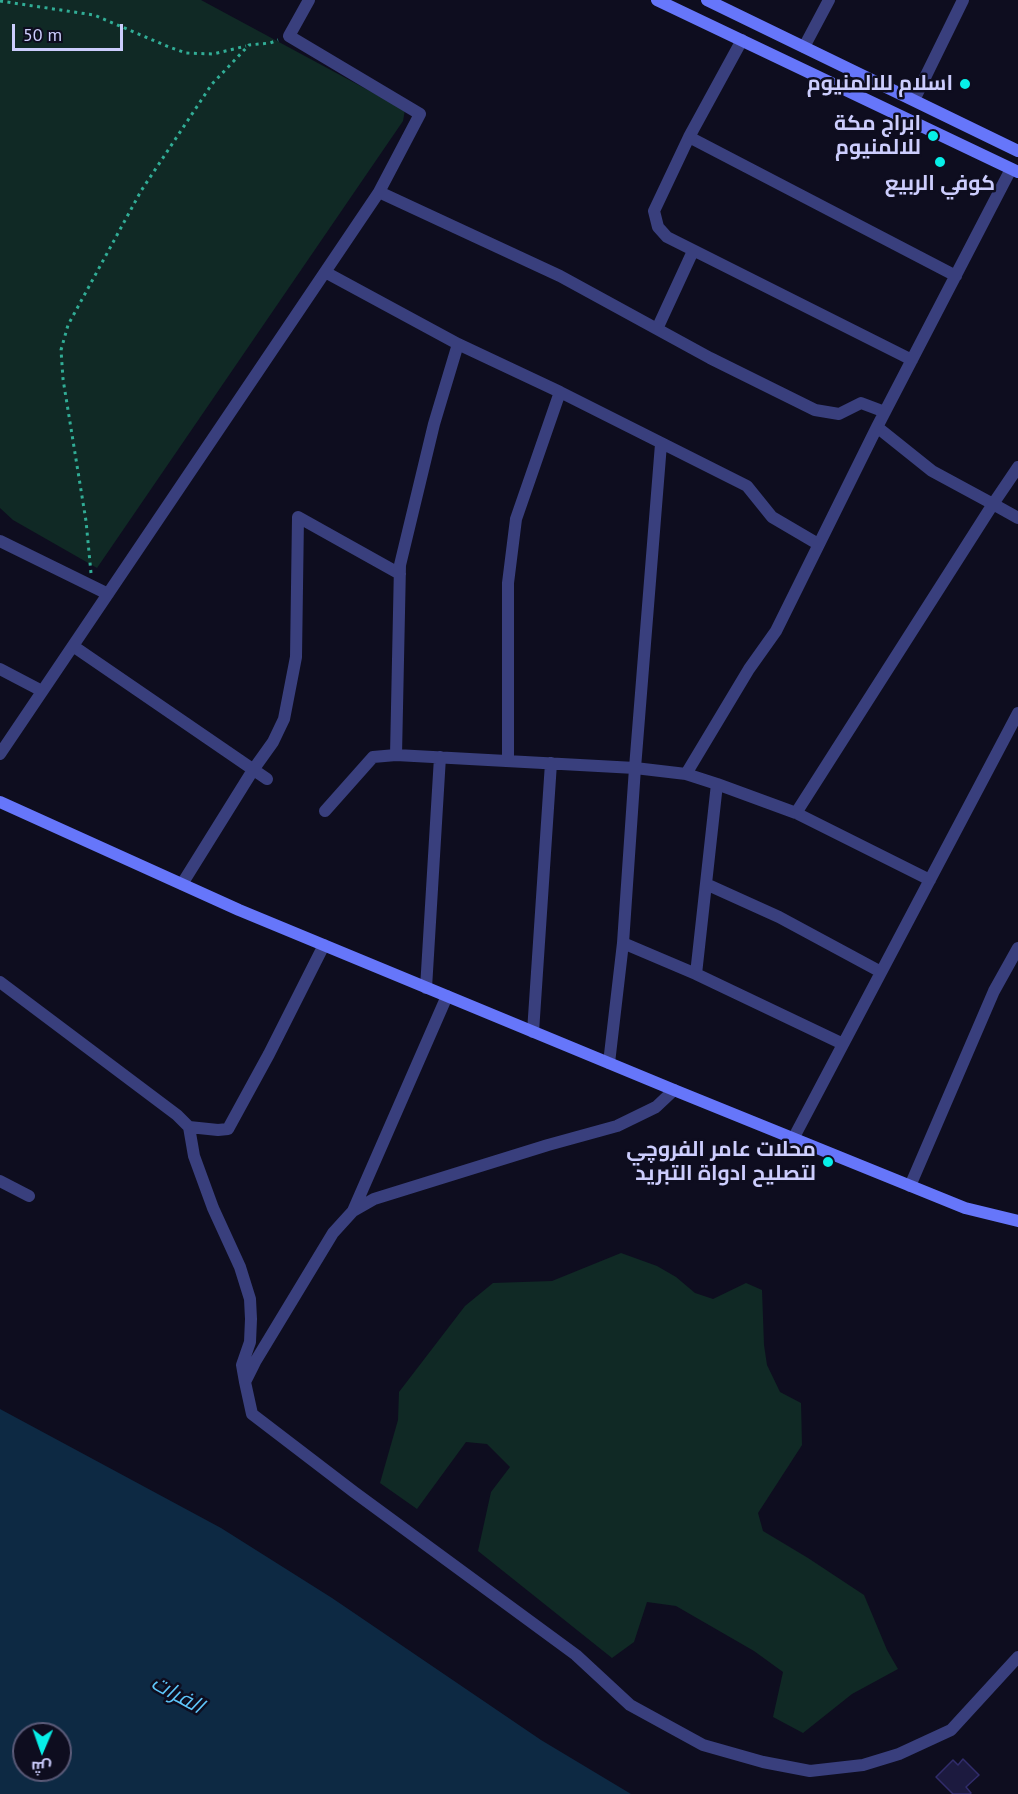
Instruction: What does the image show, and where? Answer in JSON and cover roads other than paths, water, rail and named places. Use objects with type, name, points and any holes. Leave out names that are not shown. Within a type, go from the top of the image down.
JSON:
[{"type":"street","points":[[0,754],[379,192],[420,114],[289,36],[309,0]]},
{"type":"street","points":[[657,0],[1015,171],[956,276],[877,427],[776,631],[748,669],[686,774]]},
{"type":"street","points":[[707,0],[1018,151]]},
{"type":"street","points":[[804,47],[830,0]]},
{"type":"street","points":[[914,100],[963,0]]},
{"type":"street","points":[[742,40],[689,137],[654,211],[658,227],[667,237],[693,251],[912,360]]},
{"type":"street","points":[[942,136],[951,118]]},
{"type":"street","points":[[689,137],[956,276]]},
{"type":"street","points":[[379,192],[560,276],[710,358],[815,410],[839,414],[861,403],[885,412]]},
{"type":"street","points":[[657,329],[693,251]]},
{"type":"street","points":[[325,272],[458,344],[560,392],[747,486],[772,517],[818,544]]},
{"type":"street","points":[[396,755],[400,565],[434,424],[458,344]]},
{"type":"street","points":[[508,761],[508,583],[516,519],[560,392]]},
{"type":"street","points":[[877,427],[932,471],[1018,518]]},
{"type":"street","points":[[609,1063],[622,943],[661,444]]},
{"type":"street","points":[[796,813],[1018,467]]},
{"type":"street","points":[[182,884],[273,742],[284,719],[296,657],[298,517],[400,574]]},
{"type":"street","points":[[0,542],[108,594]]},
{"type":"street","points":[[73,646],[267,779]]},
{"type":"street","points":[[0,669],[42,691]]},
{"type":"street","points":[[793,1139],[1018,713]]},
{"type":"street","points":[[325,811],[373,757],[396,755],[635,768],[686,774],[796,813],[930,880]]},
{"type":"street","points":[[426,988],[440,757]]},
{"type":"street","points":[[533,1032],[551,763]]},
{"type":"street","points":[[696,974],[717,784]]},
{"type":"street","points":[[0,802],[239,910],[426,988],[965,1208],[1018,1221]]},
{"type":"street","points":[[706,884],[779,917],[881,972]]},
{"type":"street","points":[[622,943],[696,974],[843,1044]]},
{"type":"street","points":[[189,1127],[228,1129],[324,945]]},
{"type":"street","points":[[910,1186],[994,991],[1018,948]]},
{"type":"street","points":[[0,982],[177,1115],[189,1127],[198,1166],[213,1208],[240,1267],[250,1299],[252,1319],[250,1342],[242,1365],[252,1414],[576,1655],[630,1705],[703,1745],[763,1762],[810,1772],[863,1765],[899,1754],[951,1730],[1018,1657]]},
{"type":"street","points":[[353,1211],[447,996]]},
{"type":"street","points":[[245,1382],[333,1233],[353,1211],[374,1199],[617,1126],[656,1107],[674,1090]]},
{"type":"street","points":[[0,1181],[29,1196]]},
{"type":"water","name":"الفرات","points":[[0,1409],[221,1528],[332,1598],[541,1740],[631,1794],[0,1794]]},
{"type":"place","name":"اسلام للالمنيوم","points":[[965,84]]},
{"type":"place","name":"ابراج مكة للالمنيوم","points":[[933,136]]},
{"type":"place","name":"كوفي الربيع","points":[[940,162]]},
{"type":"place","name":"محلات عامر الفروچي لتصليح ادواة التبريد","points":[[828,1162]]}]
